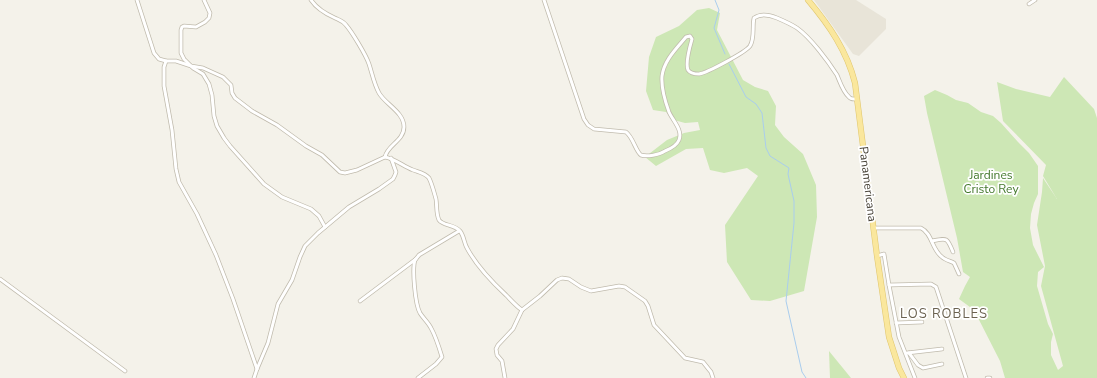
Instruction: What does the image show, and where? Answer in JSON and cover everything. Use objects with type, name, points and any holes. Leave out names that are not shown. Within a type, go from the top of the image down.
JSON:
[{"type":"main road","name":"Panamericana","points":[[808,0],[834,35],[845,54],[853,74],[874,228],[876,256],[889,337],[899,368],[904,378]]},
{"type":"street","points":[[137,0],[155,55],[159,59],[176,61],[206,70],[227,80],[231,85],[232,94],[235,98],[252,111],[277,125],[302,144],[322,155],[341,173],[357,170],[385,157],[391,158],[412,170],[427,176],[435,197],[438,218],[440,221],[442,223],[454,226],[459,231],[463,236],[467,249],[490,279],[514,304],[522,310]]},
{"type":"street","points":[[204,0],[210,15],[207,20],[196,27],[182,27],[182,52],[184,59],[191,66],[204,74],[209,84],[212,95],[215,121],[224,138],[264,184],[282,197],[312,209],[319,216],[325,227]]},
{"type":"street","points":[[312,0],[315,6],[320,10],[341,21],[347,26],[366,57],[379,93],[394,108],[403,121],[404,127],[402,134],[397,142],[386,153],[385,157]]},
{"type":"street","points":[[544,0],[588,125],[594,129],[626,132],[629,134],[638,153],[642,155],[650,156],[663,153],[676,145],[679,141],[680,132],[669,112],[664,95],[662,77],[667,61],[686,37],[690,36],[692,39],[687,64],[689,72],[701,73],[722,64],[749,47],[752,42],[754,18],[759,16],[774,16],[797,28],[807,36],[837,75],[847,95],[852,99],[857,99]]},
{"type":"street","points":[[1029,4],[1034,0]]},
{"type":"street","points":[[166,61],[164,63],[164,86],[179,182],[195,210],[216,256],[233,299],[257,369]]},
{"type":"street","points":[[254,378],[268,343],[278,304],[292,280],[305,246],[325,227],[354,204],[393,179],[396,172],[391,158]]},
{"type":"street","points":[[874,228],[921,228],[925,230],[938,253],[942,258],[955,264],[959,274]]},
{"type":"street","points":[[360,301],[416,259],[419,255],[459,231]]},
{"type":"street","points":[[932,241],[947,239],[953,252]]},
{"type":"street","points":[[876,256],[884,254],[899,337],[908,353],[918,365],[923,368],[942,364]]},
{"type":"street","points":[[416,259],[414,270],[417,302],[420,313],[431,328],[442,357],[436,364],[418,378]]},
{"type":"street","points":[[505,378],[502,361],[497,355],[496,349],[498,345],[513,329],[522,310],[557,280],[562,278],[569,279],[581,287],[591,291],[619,286],[625,287],[645,301],[654,324],[685,358],[703,362],[712,372],[713,378]]},
{"type":"street","points":[[0,279],[125,371]]},
{"type":"street","points":[[889,285],[931,284],[936,287],[966,378]]},
{"type":"street","points":[[896,323],[922,322]]},
{"type":"street","points":[[908,353],[942,349]]},
{"type":"street","points":[[908,353],[915,378]]},
{"type":"shaded area","points":[[814,0],[856,0],[886,19],[886,29],[859,56],[853,54]]},
{"type":"green space","points":[[709,8],[720,13],[717,30],[743,80],[755,87],[768,91],[776,106],[775,125],[784,137],[803,154],[816,185],[817,217],[804,291],[770,301],[751,300],[727,262],[725,225],[758,176],[747,168],[724,173],[710,170],[703,148],[686,149],[656,166],[645,157],[667,140],[684,133],[700,130],[698,122],[685,123],[674,120],[666,112],[653,110],[646,91],[649,57],[656,37],[679,26],[697,10]]},
{"type":"green space","name":"Jardines Cristo Rey","points":[[1064,77],[1094,109],[1097,118],[1097,378],[1005,378],[1000,361],[974,310],[959,299],[970,277],[963,272],[957,238],[924,96],[935,90],[956,100],[968,103],[981,112],[993,116],[1029,153],[1038,166],[1038,194],[1031,214],[1030,228],[1033,245],[1044,267],[1038,272],[1037,286],[1048,324],[1053,334],[1051,342],[1051,355],[1058,370],[1063,366],[1041,286],[1045,266],[1037,225],[1043,178],[1057,199],[1043,176],[1046,165],[1003,121],[997,82],[1016,89],[1050,97]]},
{"type":"green space","points":[[829,351],[851,378],[830,378]]},
{"type":"waterway","points":[[715,0],[719,10],[714,28],[725,54]]},
{"type":"waterway","points":[[729,64],[746,97],[756,104],[762,113],[766,148],[770,156],[789,168],[788,174],[794,201],[794,223],[786,301],[802,372],[806,378]]},
{"type":"district","name":"LOS ROBLES","points":[[944,314]]}]
